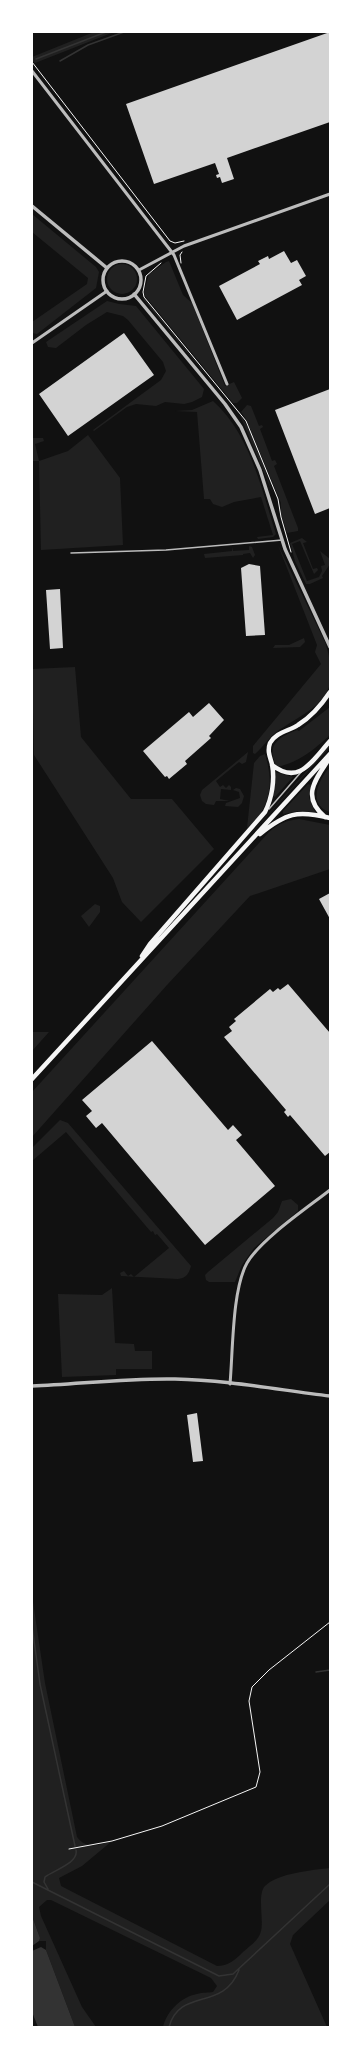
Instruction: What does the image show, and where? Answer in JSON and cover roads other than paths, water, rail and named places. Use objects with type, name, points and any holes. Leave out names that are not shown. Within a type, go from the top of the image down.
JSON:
[{"type":"main road","points":[[134,967],[150,944],[265,812],[272,791],[272,765],[268,753],[270,743],[281,733],[299,725],[323,703],[330,692]]},
{"type":"main road","points":[[323,703],[330,700]]},
{"type":"main road","points":[[272,765],[286,773],[298,773],[305,768],[330,742]]},
{"type":"main road","points":[[32,1079],[330,754]]},
{"type":"main road","points":[[328,818],[316,809],[312,802],[312,792],[314,783],[330,757]]},
{"type":"main road","points":[[249,842],[280,819],[288,816],[306,814],[328,818]]},
{"type":"street","points":[[32,71],[172,251],[192,295],[227,384]]},
{"type":"street","points":[[139,270],[172,251],[330,194]]},
{"type":"street","points":[[32,206],[107,268]]},
{"type":"street","points":[[124,261],[131,263],[139,270],[140,285],[134,294],[126,298],[118,298],[107,291],[103,277],[107,268],[116,262],[124,261]]},
{"type":"street","points":[[32,343],[107,291]]},
{"type":"street","points":[[134,294],[230,410],[241,427],[260,470],[282,540],[330,647]]},
{"type":"street","points":[[230,1384],[237,1291],[245,1267],[263,1244],[330,1190]]},
{"type":"street","points":[[32,1386],[153,1379],[207,1381],[330,1396]]},
{"type":"lane","points":[[71,553],[166,550],[282,540]]},
{"type":"lane","points":[[265,812],[305,768]]},
{"type":"waterway","points":[[36,59],[106,32]]},
{"type":"waterway","points":[[60,61],[88,45],[124,32]]},
{"type":"waterway","points":[[32,1626],[40,1684],[75,1846]]},
{"type":"waterway","points":[[316,1672],[330,1670]]},
{"type":"waterway","points":[[48,1889],[44,1882],[45,1877],[65,1866],[74,1859],[76,1850]]},
{"type":"waterway","points":[[32,1882],[219,1976],[233,1974],[330,1884]]},
{"type":"waterway","points":[[169,2027],[175,2015],[182,2007],[223,1991],[232,1983],[239,1970]]}]
